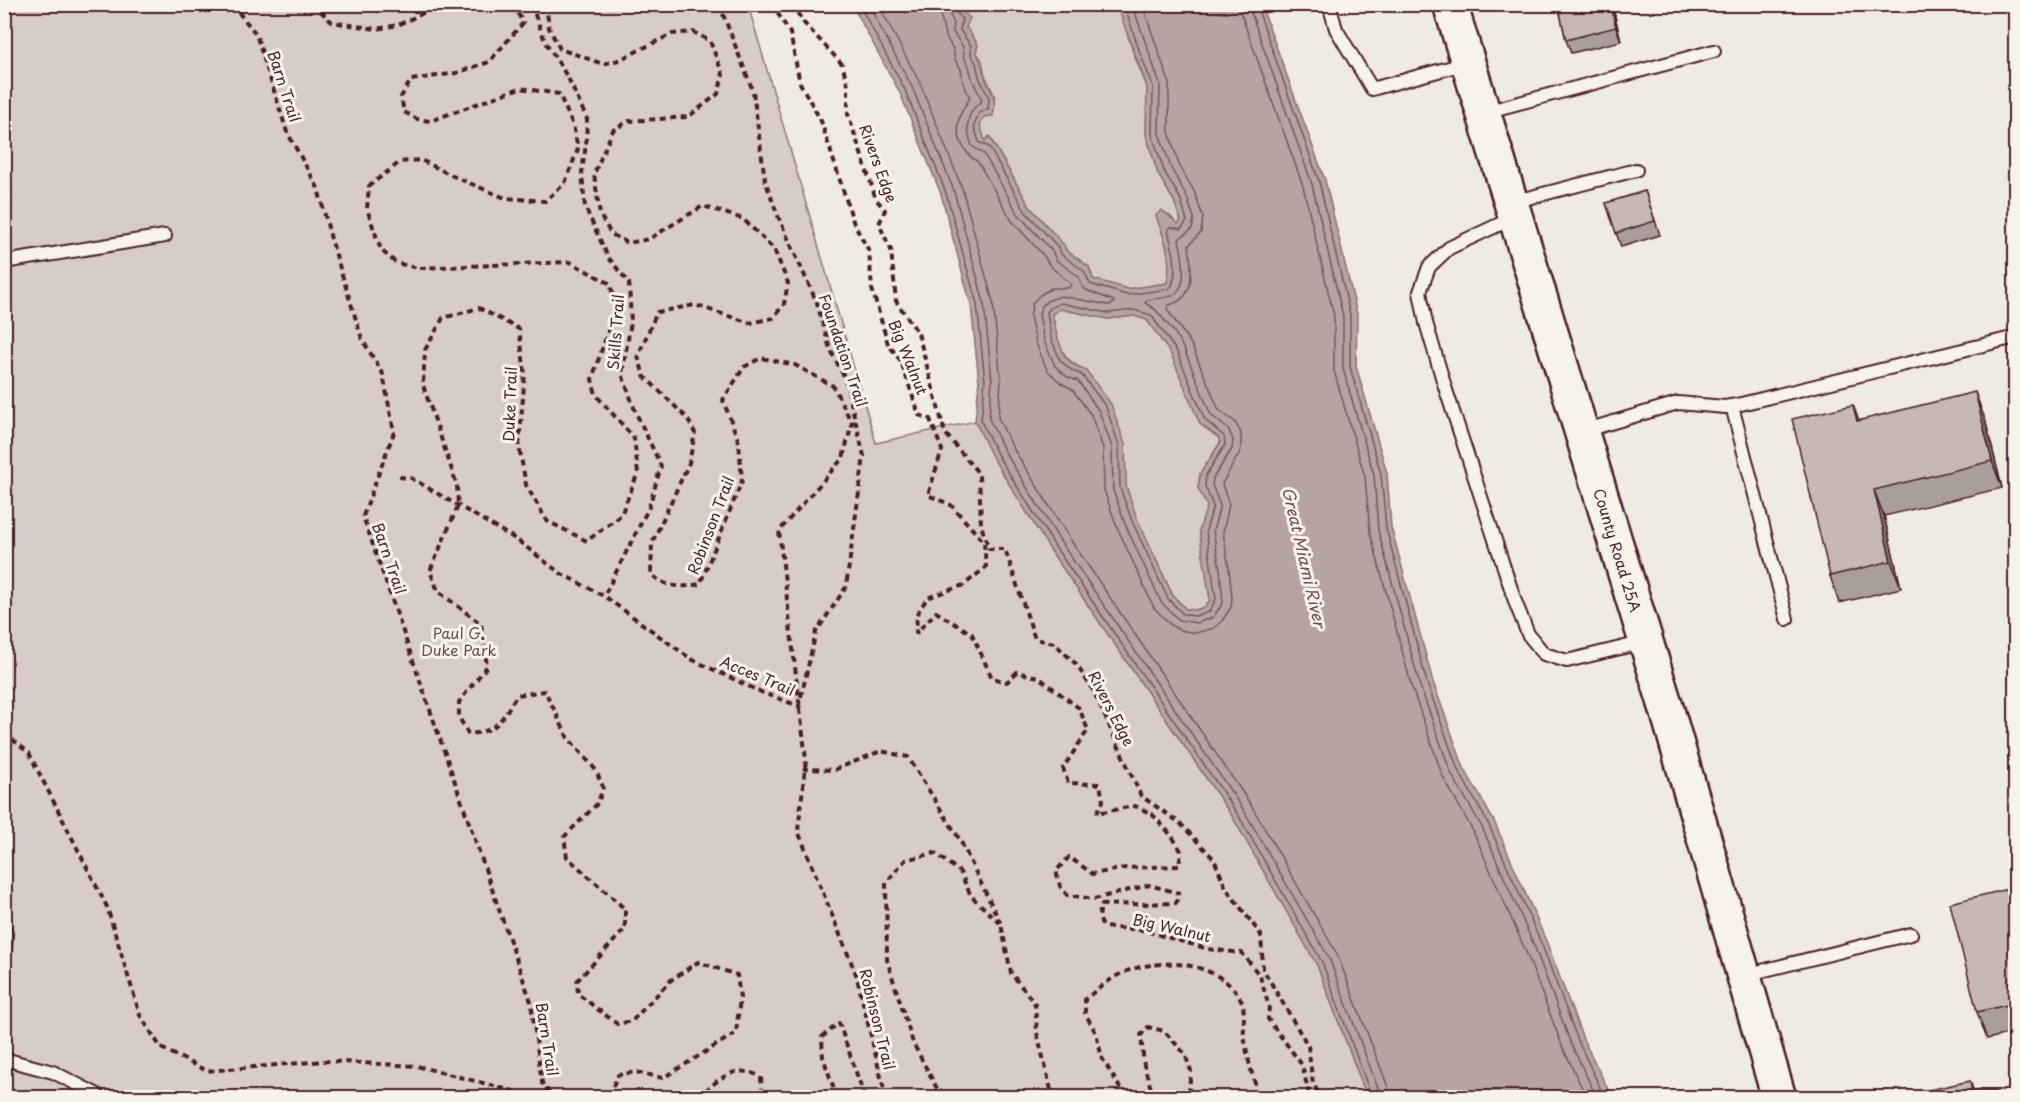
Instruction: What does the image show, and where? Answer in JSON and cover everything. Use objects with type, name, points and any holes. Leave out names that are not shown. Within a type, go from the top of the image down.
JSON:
[{"type":"main road","name":"County Road 25A","points":[[1450,4],[1647,642],[1779,1098]]},
{"type":"lane","points":[[1329,4],[1336,29],[1372,89],[1468,63]]},
{"type":"lane","points":[[1484,113],[1714,51]]},
{"type":"lane","points":[[1636,170],[1513,209],[1449,248],[1429,267],[1420,292],[1426,322],[1445,387],[1516,604],[1528,634],[1544,654],[1567,661],[1647,642]]},
{"type":"lane","points":[[5,262],[165,236]]},
{"type":"lane","points":[[1582,431],[1678,403],[1732,406],[2016,337]]},
{"type":"lane","points":[[1732,406],[1787,619]]},
{"type":"lane","points":[[4,928],[6,934],[4,960]]},
{"type":"lane","points":[[1744,975],[1911,934]]},
{"type":"lane","points":[[4,1059],[53,1072],[96,1094],[99,1098]]},
{"type":"lane","points":[[1977,1098],[1992,1098]]},
{"type":"path","name":"Barn Trail","points":[[232,4],[256,34],[287,132],[318,188],[362,339],[383,374],[394,432],[363,516],[531,1002],[542,1083],[553,1098]]},
{"type":"path","points":[[313,4],[332,22],[376,29],[398,25],[442,4]]},
{"type":"path","name":"Duke Trail","points":[[458,506],[457,485],[423,385],[425,350],[443,318],[479,308],[519,329],[525,373],[519,446],[526,485],[547,522],[587,541],[621,515],[638,473],[634,438],[596,395],[592,379],[617,304],[609,284],[570,262],[418,268],[396,263],[381,250],[367,209],[369,186],[400,162],[421,160],[505,198],[545,201],[565,183],[578,149],[573,125],[559,94],[520,88],[430,121],[417,119],[404,112],[401,97],[411,80],[456,73],[489,62],[523,23],[513,4]]},
{"type":"path","name":"Skills Trail","points":[[531,4],[544,41],[568,78],[587,119],[582,172],[585,207],[608,257],[629,283],[631,322],[622,374],[636,413],[661,466],[649,507],[604,596]]},
{"type":"path","name":"Robinson Trail","points":[[546,4],[549,28],[560,49],[603,64],[620,60],[672,34],[693,32],[710,41],[723,75],[718,94],[688,117],[628,121],[613,130],[594,174],[600,215],[611,234],[628,243],[649,239],[703,206],[744,219],[774,249],[788,283],[784,304],[773,318],[750,323],[695,305],[657,312],[638,356],[644,376],[687,418],[694,433],[689,463],[652,543],[651,574],[661,584],[680,588],[700,584],[742,481],[739,442],[723,400],[744,367],[761,358],[795,365],[833,386],[852,423],[843,458],[779,531],[806,760],[798,831],[856,974],[886,1098]]},
{"type":"path","name":"Foundation Trail","points":[[719,4],[753,91],[765,180],[778,216],[817,303],[830,349],[845,378],[864,456],[846,587],[816,632],[799,706]]},
{"type":"path","name":"Big Walnut","points":[[772,4],[790,33],[800,83],[821,120],[854,224],[869,251],[872,289],[888,344],[901,362],[920,415],[930,419],[942,450],[928,495],[951,505],[984,542],[986,567],[964,585],[927,598],[916,614],[916,633],[936,612],[972,634],[992,678],[1007,682],[1017,672],[1038,677],[1079,708],[1088,730],[1063,768],[1068,783],[1100,784],[1103,801],[1097,813],[1135,806],[1152,814],[1172,836],[1181,851],[1179,866],[1125,868],[1093,874],[1069,857],[1056,871],[1060,886],[1067,895],[1094,899],[1149,885],[1179,893],[1176,903],[1101,905],[1099,917],[1103,927],[1142,930],[1208,949],[1242,953],[1260,976],[1269,1007],[1268,1019],[1302,1065],[1310,1098]]},
{"type":"path","name":"Rivers Edge","points":[[792,4],[803,22],[842,64],[848,85],[848,114],[876,200],[885,210],[879,224],[891,250],[896,301],[918,333],[945,433],[979,474],[981,525],[989,549],[1005,549],[1035,639],[1054,643],[1076,664],[1093,690],[1141,796],[1180,823],[1214,859],[1226,888],[1261,935],[1263,969],[1308,1046],[1313,1084],[1322,1098]]},
{"type":"path","points":[[4,170],[10,194],[5,262]]},
{"type":"path","name":"Acces Trail","points":[[399,477],[411,478],[517,540],[560,573],[604,596],[691,659],[763,693],[799,706]]},
{"type":"path","points":[[458,506],[430,571],[438,591],[481,624],[487,666],[459,702],[459,717],[468,734],[483,733],[495,728],[517,695],[545,691],[568,738],[595,769],[603,787],[598,803],[564,837],[567,857],[625,909],[625,929],[576,981],[578,994],[617,1024],[632,1021],[670,980],[698,962],[737,975],[740,998],[736,1033],[663,1078],[636,1072],[618,1075],[612,1089],[615,1098]]},
{"type":"path","points":[[4,733],[28,753],[107,907],[140,1015],[161,1048],[207,1071],[324,1061],[417,1066],[521,1093],[526,1098]]},
{"type":"path","points":[[805,770],[834,770],[881,751],[908,758],[960,840],[1001,924],[1011,973],[1035,1004],[1037,1033],[1053,1098]]},
{"type":"path","points":[[942,1098],[913,1043],[887,960],[886,883],[905,860],[935,853],[960,872],[971,896],[1001,924]]},
{"type":"path","points":[[1126,1098],[1102,1058],[1096,1033],[1085,1013],[1085,999],[1111,978],[1147,966],[1169,964],[1205,969],[1220,976],[1242,999],[1244,1035],[1261,1098]]},
{"type":"path","points":[[837,1098],[823,1057],[822,1037],[839,1023],[865,1098]]},
{"type":"path","points":[[1154,1098],[1144,1066],[1141,1035],[1148,1027],[1164,1030],[1185,1054],[1191,1071],[1188,1098]]},
{"type":"path","points":[[697,1098],[727,1073],[749,1071],[761,1077],[762,1093],[758,1098]]},
{"type":"green space","name":"Paul G. Duke Park","points":[[5,4],[748,5],[876,443],[975,421],[993,458],[1051,551],[1232,816],[1317,965],[1367,1097],[5,1098]]},
{"type":"green space","points":[[960,5],[1118,5],[1147,87],[1146,134],[1158,174],[1174,201],[1181,221],[1178,225],[1169,215],[1156,216],[1165,240],[1168,257],[1167,283],[1128,289],[1093,279],[1089,267],[1066,250],[1030,207],[990,137],[985,142],[980,125],[995,97],[985,75],[982,60],[976,52],[978,45],[966,27]]},
{"type":"green space","points":[[1060,309],[1108,319],[1134,316],[1147,320],[1171,354],[1200,424],[1219,438],[1220,443],[1200,474],[1198,488],[1207,506],[1207,571],[1210,600],[1205,607],[1195,610],[1186,609],[1173,596],[1137,519],[1126,486],[1125,444],[1086,370],[1070,360],[1061,348],[1052,313]]},
{"type":"water","name":"Great Miami River","points":[[852,5],[960,5],[962,11],[970,18],[966,27],[978,45],[976,52],[994,98],[993,116],[984,117],[980,125],[985,141],[989,136],[1030,207],[1066,250],[1089,267],[1093,279],[1128,289],[1167,283],[1168,257],[1156,215],[1162,210],[1178,224],[1181,221],[1174,201],[1158,174],[1146,134],[1147,87],[1117,5],[1261,5],[1325,180],[1357,314],[1356,366],[1387,473],[1391,527],[1433,682],[1464,768],[1494,821],[1547,943],[1583,1039],[1612,1097],[1367,1097],[1317,965],[1232,816],[1051,551],[993,458],[975,421],[979,382],[971,305],[941,194],[900,93]],"holes":[[[1060,309],[1108,319],[1134,316],[1147,320],[1171,354],[1200,424],[1219,438],[1220,443],[1200,474],[1198,488],[1207,506],[1199,530],[1210,600],[1205,607],[1195,610],[1186,609],[1173,596],[1137,519],[1126,486],[1125,444],[1111,404],[1086,370],[1074,365],[1065,357],[1052,314]]]},
{"type":"building","points":[[1558,4],[1610,4],[1616,27],[1566,40]]},
{"type":"building","points":[[1645,191],[1655,221],[1616,233],[1606,203]]},
{"type":"building","points":[[1975,392],[1992,461],[1874,490],[1891,561],[1830,576],[1792,419],[1853,405],[1857,421]]},
{"type":"building","points":[[2016,887],[2016,1003],[1977,1012],[1950,903]]},
{"type":"building","points":[[1970,1081],[1973,1098],[1925,1098],[1924,1091]]}]
